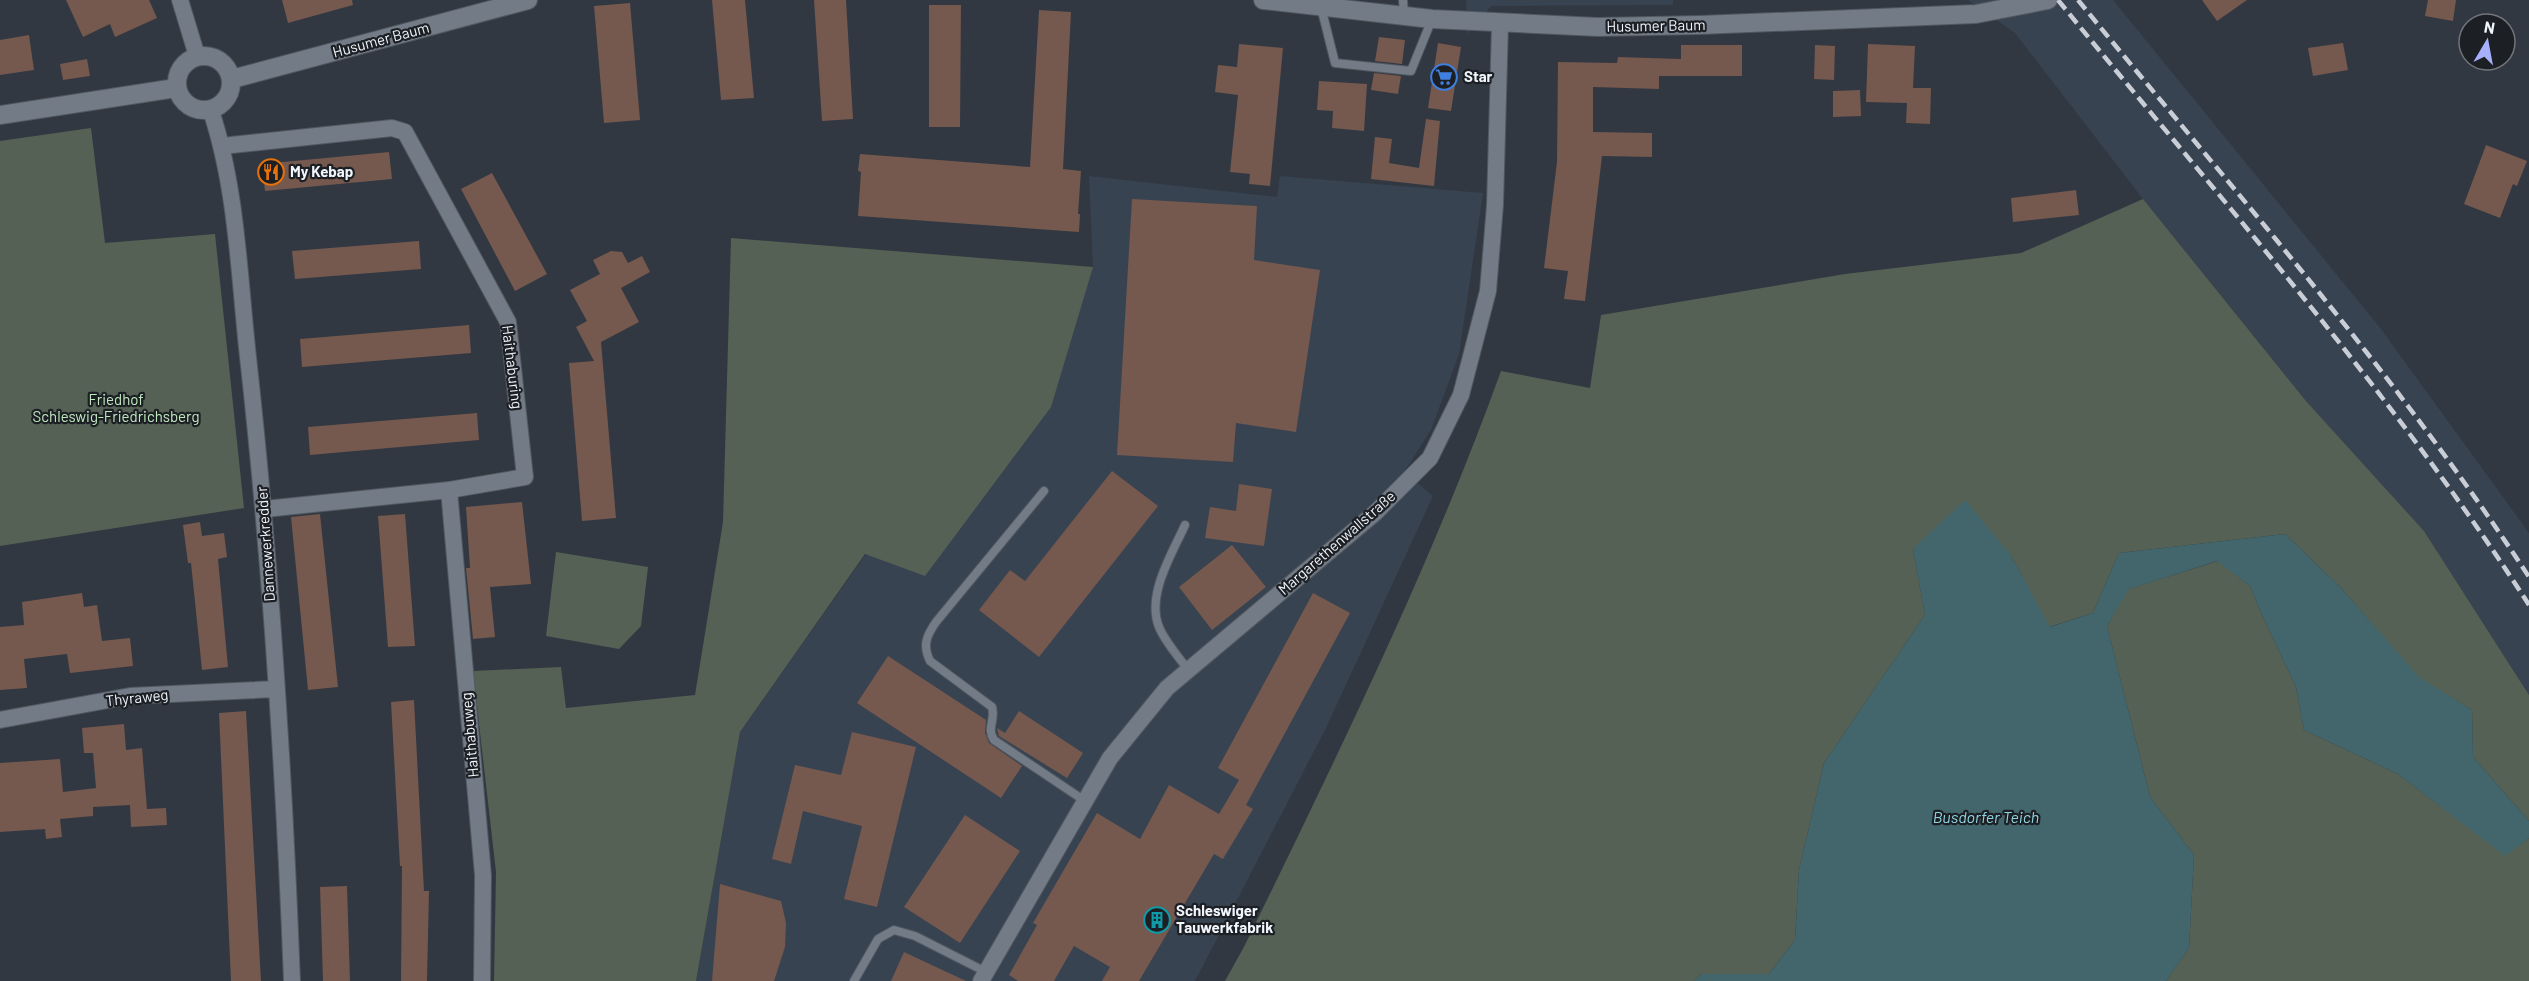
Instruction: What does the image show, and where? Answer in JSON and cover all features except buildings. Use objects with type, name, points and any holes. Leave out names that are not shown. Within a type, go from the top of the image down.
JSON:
[{"type":"street","points":[[180,0],[197,56]]},
{"type":"street","name":"Husumer Baum","points":[[232,79],[528,0]]},
{"type":"street","name":"Husumer Baum","points":[[1263,0],[1321,7],[1403,8],[1432,19],[1598,27],[1976,14],[2048,0]]},
{"type":"street","name":"Margarethenwallstraße","points":[[984,977],[1110,758],[1167,688],[1375,513],[1430,459],[1461,395],[1488,291],[1495,205],[1500,24]]},
{"type":"street","points":[[197,56],[218,58],[232,79],[229,97],[211,111],[189,108],[176,88],[179,69],[197,56]]},
{"type":"street","points":[[0,115],[176,88]]},
{"type":"street","name":"Dannewerkredder","points":[[211,111],[222,146],[234,228],[265,509],[289,881],[292,981]]},
{"type":"street","name":"Haithaburing","points":[[222,146],[392,128],[405,132],[508,322],[525,477],[449,490],[265,509]]},
{"type":"street","name":"Haithabuweg","points":[[449,490],[483,875],[482,981]]},
{"type":"street","name":"Thyraweg","points":[[0,720],[130,696],[276,689]]},
{"type":"lane","points":[[1321,7],[1335,63],[1411,71],[1432,19]]},
{"type":"lane","points":[[1044,491],[936,621],[927,639],[926,652],[930,660],[993,707],[994,712],[989,728],[994,740],[1084,801]]},
{"type":"lane","points":[[1185,525],[1163,576],[1155,608],[1159,628],[1188,670]]},
{"type":"lane","points":[[854,981],[879,939],[894,930],[915,936],[984,977]]},
{"type":"shaded area","points":[[1466,0],[1673,0],[1673,5],[1491,6],[1468,34]]},
{"type":"shaded area","points":[[1968,0],[2113,0],[2381,329],[2529,533],[2529,695],[2424,531],[2306,401],[2143,199],[2015,33]]},
{"type":"shaded area","points":[[1089,176],[1277,197],[1280,176],[1483,193],[1459,354],[1431,430],[1404,472],[1433,496],[1326,728],[1195,981],[696,981],[740,732],[866,554],[1093,267]]},
{"type":"green space","name":"Friedhof Schleswig-Friedrichsberg","points":[[91,128],[105,243],[215,234],[244,508],[0,546],[0,141]]},
{"type":"green space","points":[[2143,199],[2306,401],[2424,531],[2529,695],[2529,821],[2473,757],[2472,710],[2419,678],[2341,588],[2285,534],[2119,553],[2093,613],[2049,627],[2010,554],[1913,549],[1925,615],[1824,763],[1799,870],[1795,940],[1769,974],[1702,974],[1694,981],[1225,981],[1245,945],[1381,661],[1444,517],[1501,371],[1590,388],[1601,315],[1845,274],[2021,253]]},
{"type":"green space","points":[[731,238],[1093,267],[1051,407],[925,576],[865,554],[740,732],[696,981],[494,981],[496,872],[473,671],[561,667],[566,708],[695,695],[723,522]]},
{"type":"green space","points":[[556,552],[648,567],[641,626],[619,649],[546,636]]},
{"type":"green space","points":[[2218,561],[2250,586],[2296,687],[2304,730],[2398,774],[2505,855],[2529,838],[2529,981],[2166,981],[2189,948],[2194,855],[2150,797],[2107,626],[2128,589]]},
{"type":"water","name":"Busdorfer Teich","points":[[1965,500],[2010,554],[2050,627],[2093,613],[2119,553],[2285,534],[2341,588],[2419,677],[2472,710],[2473,757],[2529,821],[2529,838],[2505,856],[2398,774],[2304,730],[2296,687],[2250,586],[2217,561],[2129,589],[2107,626],[2150,797],[2194,855],[2189,948],[2166,981],[1694,981],[1702,974],[1769,974],[1795,940],[1799,870],[1824,763],[1925,615],[1913,549]]},
{"type":"railway","points":[[2058,0],[2362,371],[2476,525],[2529,605]]},
{"type":"railway","points":[[2078,0],[2368,354],[2424,427],[2529,577]]},
{"type":"place","name":"Star","points":[[1444,77]]},
{"type":"place","name":"My Kebap","points":[[271,172]]},
{"type":"place","name":"Schleswiger Tauwerkfabrik","points":[[1157,920]]}]
